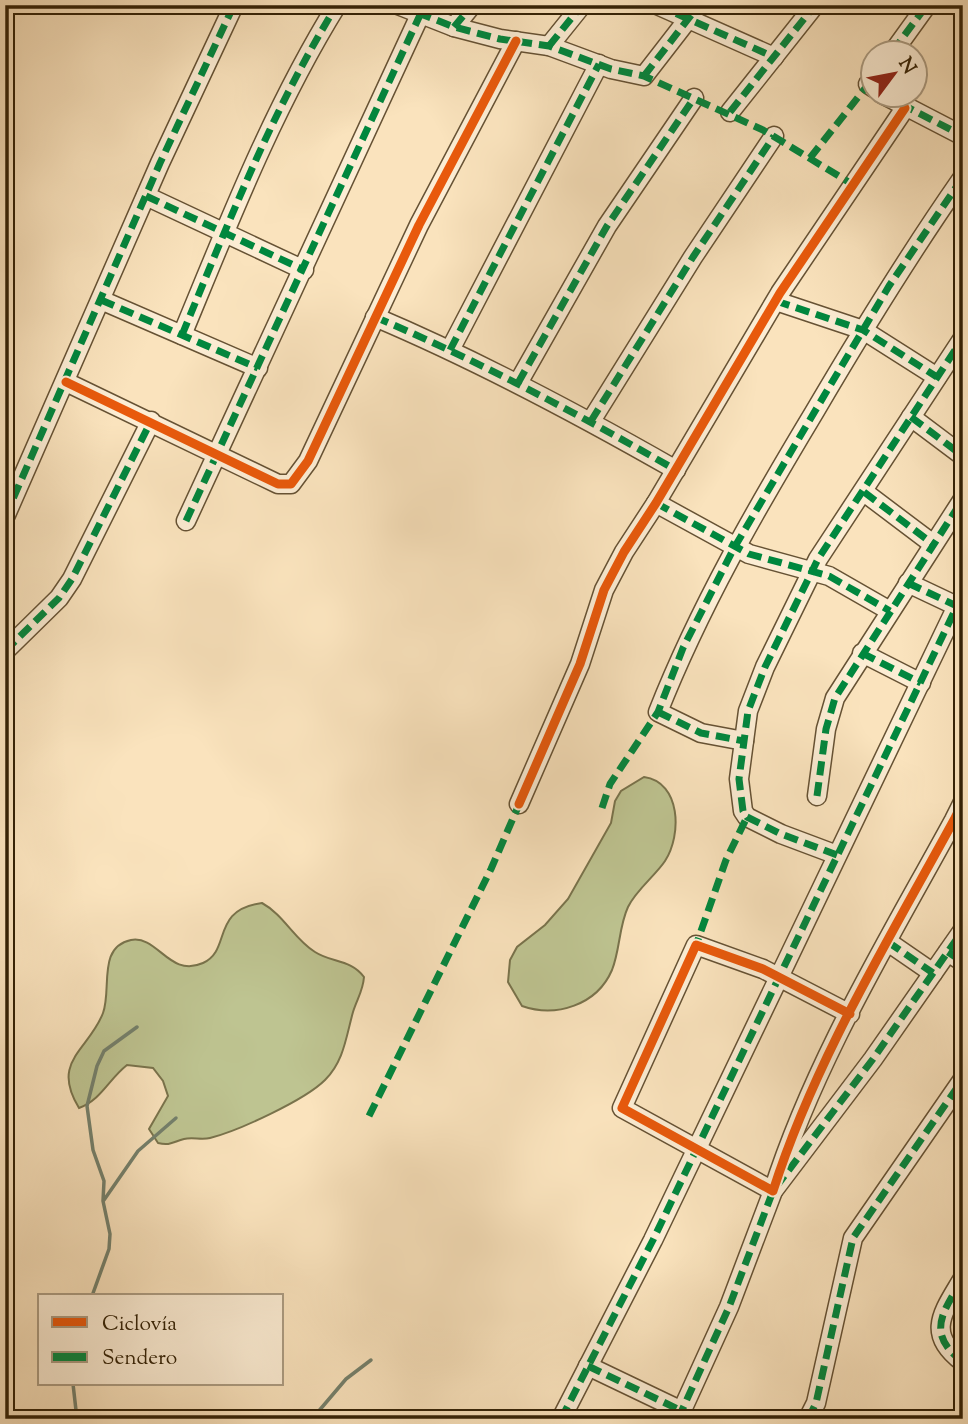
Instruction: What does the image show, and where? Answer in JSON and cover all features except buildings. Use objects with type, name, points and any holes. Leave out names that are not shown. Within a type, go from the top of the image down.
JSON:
[{"type":"street","points":[[5,517],[146,196],[234,5]]},
{"type":"street","points":[[182,335],[224,233],[302,67],[337,5]]},
{"type":"street","points":[[398,5],[454,27],[549,46],[599,64],[644,76],[693,12]]},
{"type":"street","points":[[454,27],[472,5]]},
{"type":"street","points":[[549,46],[582,5]]},
{"type":"street","points":[[657,5],[693,12],[775,57]]},
{"type":"street","points":[[730,112],[815,5]]},
{"type":"street","points":[[903,38],[927,5]]},
{"type":"street","points":[[186,521],[420,15]]},
{"type":"street","points":[[66,382],[278,484],[291,484],[308,461],[419,225],[516,41]]},
{"type":"street","points":[[450,350],[599,64]]},
{"type":"street","points":[[518,383],[607,226],[694,98]]},
{"type":"street","points":[[519,804],[580,664],[604,590],[624,552],[776,301],[905,108],[961,131]]},
{"type":"street","points":[[591,421],[693,257],[774,136]]},
{"type":"street","points":[[744,741],[701,733],[658,712],[684,648],[734,548],[863,330],[963,177]]},
{"type":"street","points":[[146,196],[304,270]]},
{"type":"street","points":[[101,300],[258,368]]},
{"type":"street","points":[[776,301],[863,330],[937,377]]},
{"type":"street","points":[[375,317],[518,383],[676,470]]},
{"type":"street","points":[[837,855],[781,834],[747,817],[743,811],[739,779],[752,696],[812,571],[911,416],[962,343]]},
{"type":"street","points":[[911,416],[963,456]]},
{"type":"street","points":[[5,651],[59,598],[72,579],[151,421]]},
{"type":"street","points":[[864,492],[933,544]]},
{"type":"street","points":[[817,796],[829,713],[862,653],[963,499]]},
{"type":"street","points":[[656,503],[734,548],[764,560],[841,581],[890,611]]},
{"type":"street","points":[[561,1419],[696,1150],[920,683],[960,607],[908,583]]},
{"type":"street","points":[[862,653],[920,683]]},
{"type":"street","points":[[588,1366],[680,1415],[729,1307],[797,1119],[963,802]]},
{"type":"street","points":[[773,1191],[837,1109],[933,973],[955,957],[963,930]]},
{"type":"street","points":[[888,942],[933,973]]},
{"type":"street","points":[[773,1191],[624,1111],[621,1104],[696,944],[740,959],[850,1014]]},
{"type":"street","points":[[808,1419],[816,1403],[853,1238],[963,1079]]},
{"type":"street","points":[[963,1278],[942,1315],[939,1329],[945,1345],[963,1362]]},
{"type":"green space","points":[[644,777],[656,781],[671,799],[676,824],[674,838],[665,861],[628,907],[612,970],[596,992],[574,1006],[548,1010],[522,1006],[508,982],[510,960],[517,947],[545,925],[568,899],[611,823],[615,801],[621,791]]},
{"type":"green space","points":[[262,903],[277,914],[308,947],[353,967],[364,977],[340,1057],[325,1080],[303,1097],[237,1129],[210,1138],[187,1138],[169,1144],[158,1143],[149,1129],[168,1096],[163,1081],[153,1068],[127,1065],[94,1100],[79,1108],[71,1092],[70,1067],[103,1013],[110,960],[120,944],[140,940],[181,965],[203,963],[212,957],[228,922],[235,914],[246,907]]},
{"type":"waterway","points":[[93,1294],[109,1249],[110,1234],[103,1201],[104,1181],[93,1150],[87,1106],[97,1066],[104,1051],[137,1027]]},
{"type":"waterway","points":[[104,1200],[138,1151],[176,1118]]},
{"type":"waterway","points":[[312,1419],[346,1379],[371,1360]]},
{"type":"waterway","points":[[73,1386],[77,1419]]},
{"type":"marked path","points":[[5,517],[160,163],[234,5]]},
{"type":"marked path","points":[[182,335],[272,125],[337,5]]},
{"type":"marked path","points":[[398,5],[454,27],[500,39],[549,46],[611,69],[644,76],[763,130],[852,184]]},
{"type":"marked path","points":[[454,27],[472,5]]},
{"type":"marked path","points":[[549,46],[582,5]]},
{"type":"marked path","points":[[657,5],[774,57]]},
{"type":"marked path","points":[[644,76],[699,5]]},
{"type":"marked path","points":[[730,112],[815,5]]},
{"type":"marked path","points":[[902,38],[927,5]]},
{"type":"marked path","points":[[186,521],[420,15]]},
{"type":"marked path","points":[[450,350],[599,64]]},
{"type":"marked path","points":[[810,158],[860,95]]},
{"type":"marked path","points":[[518,383],[607,226],[694,98]]},
{"type":"marked path","points":[[909,108],[963,136]]},
{"type":"marked path","points":[[591,421],[693,257],[774,136]]},
{"type":"marked path","points":[[602,808],[610,784],[658,712],[683,648],[734,548],[889,286],[963,177]]},
{"type":"marked path","points":[[146,196],[304,270]]},
{"type":"marked path","points":[[101,300],[258,368]]},
{"type":"marked path","points":[[776,301],[863,330],[937,377]]},
{"type":"marked path","points":[[375,317],[528,389],[676,470]]},
{"type":"marked path","points":[[837,855],[781,834],[747,817],[743,811],[739,779],[748,711],[765,667],[818,559],[963,338]]},
{"type":"marked path","points":[[911,417],[963,456]]},
{"type":"marked path","points":[[5,651],[59,598],[72,579],[151,421]]},
{"type":"marked path","points":[[864,492],[933,544]]},
{"type":"marked path","points":[[817,796],[826,729],[835,698],[963,499]]},
{"type":"marked path","points":[[656,503],[749,554],[829,576],[890,611]]},
{"type":"marked path","points":[[908,583],[963,609]]},
{"type":"marked path","points":[[561,1419],[653,1240],[957,606]]},
{"type":"marked path","points":[[862,653],[921,683]]},
{"type":"marked path","points":[[658,712],[701,733],[744,741]]},
{"type":"marked path","points":[[369,1116],[491,869],[521,800]]},
{"type":"marked path","points":[[694,951],[726,860],[747,817]]},
{"type":"marked path","points":[[678,1419],[729,1307],[773,1191],[873,1059],[963,930]]},
{"type":"marked path","points":[[888,942],[933,973]]},
{"type":"marked path","points":[[948,952],[963,962]]},
{"type":"marked path","points":[[808,1419],[816,1403],[853,1238],[963,1079]]},
{"type":"marked path","points":[[963,1278],[944,1311],[941,1322],[944,1341],[963,1362]]},
{"type":"marked path","points":[[588,1366],[682,1411]]},
{"type":"cycle path","points":[[66,382],[278,484],[291,484],[308,461],[419,225],[516,41]]},
{"type":"cycle path","points":[[519,804],[580,664],[604,590],[624,552],[656,503],[780,293],[905,108]]},
{"type":"cycle path","points":[[850,1014],[763,969],[696,945],[622,1108],[773,1191],[790,1142],[831,1048],[854,1002],[963,802]]}]
